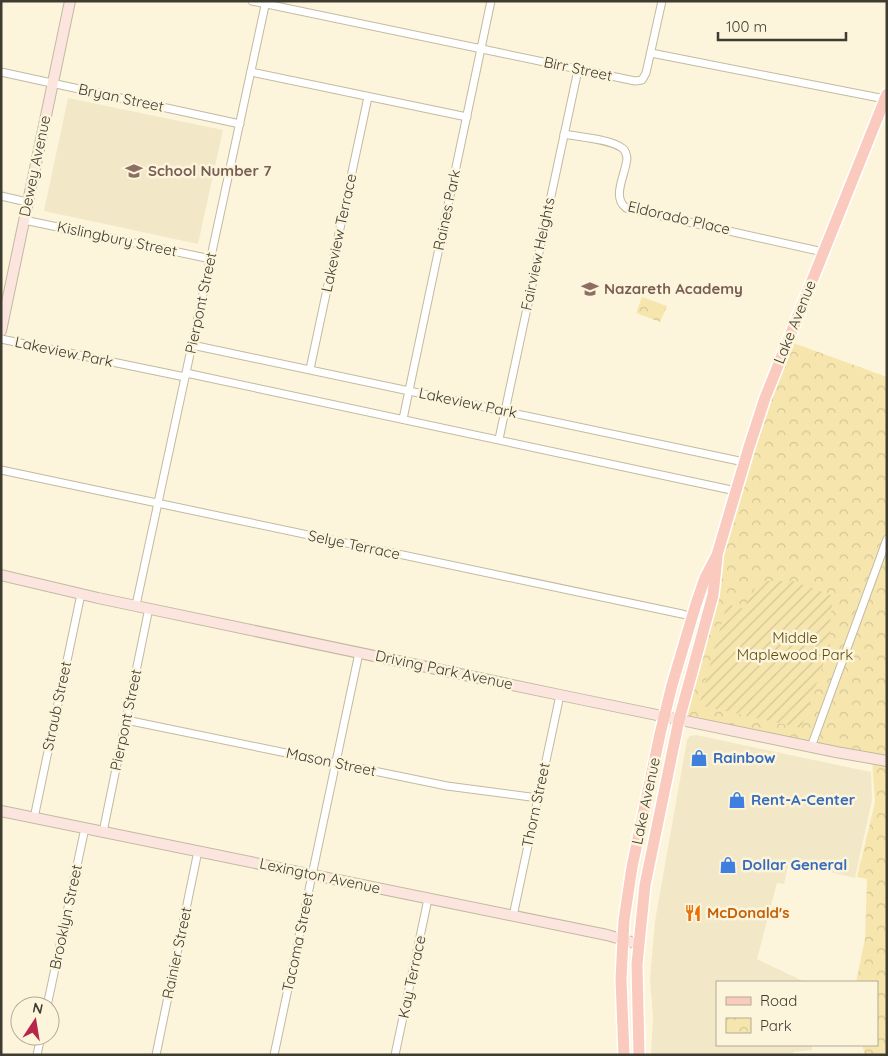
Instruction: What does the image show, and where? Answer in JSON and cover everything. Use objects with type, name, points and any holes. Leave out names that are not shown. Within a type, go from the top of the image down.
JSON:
[{"type":"main road","name":"Lake Avenue","points":[[624,1055],[621,987],[623,939],[630,881],[664,717],[692,617],[705,578],[717,555],[765,398],[886,97]]},
{"type":"main road","name":"Lake Avenue","points":[[639,1055],[636,988],[638,944],[647,870],[679,720],[715,582],[717,555]]},
{"type":"street","name":"Dewey Avenue","points":[[1,331],[70,1]]},
{"type":"street","name":"Birr Street","points":[[252,1],[578,70],[640,81],[646,73],[651,53]]},
{"type":"street","name":"Raines Park","points":[[403,419],[491,1]]},
{"type":"street","points":[[662,1],[651,53],[886,97]]},
{"type":"street","name":"Pierpont Street","points":[[136,606],[266,3]]},
{"type":"street","name":"Fairview Heights","points":[[499,439],[578,70]]},
{"type":"street","name":"Bryan Street","points":[[1,72],[240,124]]},
{"type":"street","points":[[251,72],[467,117]]},
{"type":"street","name":"Lakeview Terrace","points":[[310,370],[368,96]]},
{"type":"street","name":"Eldorado Place","points":[[564,134],[609,143],[623,148],[626,152],[627,164],[619,197],[621,204],[626,208],[824,252]]},
{"type":"street","points":[[1,196],[27,202]]},
{"type":"street","name":"Kislingbury Street","points":[[24,220],[211,259]]},
{"type":"street","name":"Lakeview Park","points":[[1,339],[403,419],[736,490]]},
{"type":"street","name":"Lakeview Park","points":[[192,345],[744,462]]},
{"type":"street","name":"Selye Terrace","points":[[1,470],[706,621]]},
{"type":"street","points":[[811,747],[887,539]]},
{"type":"street","name":"Driving Park Avenue","points":[[1,575],[136,606],[664,717],[887,761]]},
{"type":"street","name":"Straub Street","points":[[34,818],[81,594]]},
{"type":"street","name":"Pierpont Street","points":[[103,832],[149,608]]},
{"type":"street","name":"Tacoma Street","points":[[274,1055],[359,652]]},
{"type":"street","name":"Thorn Street","points":[[513,916],[560,695]]},
{"type":"street","name":"Mason Street","points":[[126,720],[453,788],[538,798]]},
{"type":"street","name":"Lexington Avenue","points":[[1,811],[428,898],[623,939],[638,944]]},
{"type":"street","name":"Brooklyn Street","points":[[49,996],[85,828]]},
{"type":"street","name":"Rainier Street","points":[[156,1055],[198,851]]},
{"type":"street","name":"Kay Terrace","points":[[395,1055],[428,898]]},
{"type":"shaded area","name":"School Number 7","points":[[68,98],[223,130],[198,244],[44,211]]},
{"type":"shaded area","points":[[696,735],[871,772],[872,800],[855,878],[789,862],[784,884],[777,883],[757,959],[803,981],[716,981],[716,1046],[812,1046],[812,1050],[793,1052],[793,1055],[651,1055],[653,1017],[650,978],[655,921],[687,740],[690,736]]},
{"type":"green space","points":[[642,297],[667,306],[660,322],[636,313]]},
{"type":"green space","name":"Middle Maplewood Park","points":[[788,341],[887,377],[887,1055],[865,1055],[862,1046],[878,1046],[878,981],[856,981],[865,939],[867,879],[857,877],[875,802],[872,759],[679,720],[716,570]]},
{"type":"green space","points":[[759,581],[793,581],[833,596],[830,623],[831,642],[801,728],[699,705],[727,604],[744,609]]},
{"type":"place","name":"School Number 7","points":[[134,171]]},
{"type":"place","name":"Nazareth Academy","points":[[590,289]]},
{"type":"place","name":"Rainbow","points":[[699,758]]},
{"type":"place","name":"Rent-A-Center","points":[[737,800]]},
{"type":"place","name":"Dollar General","points":[[728,865]]},
{"type":"place","name":"McDonald's","points":[[693,913]]}]
